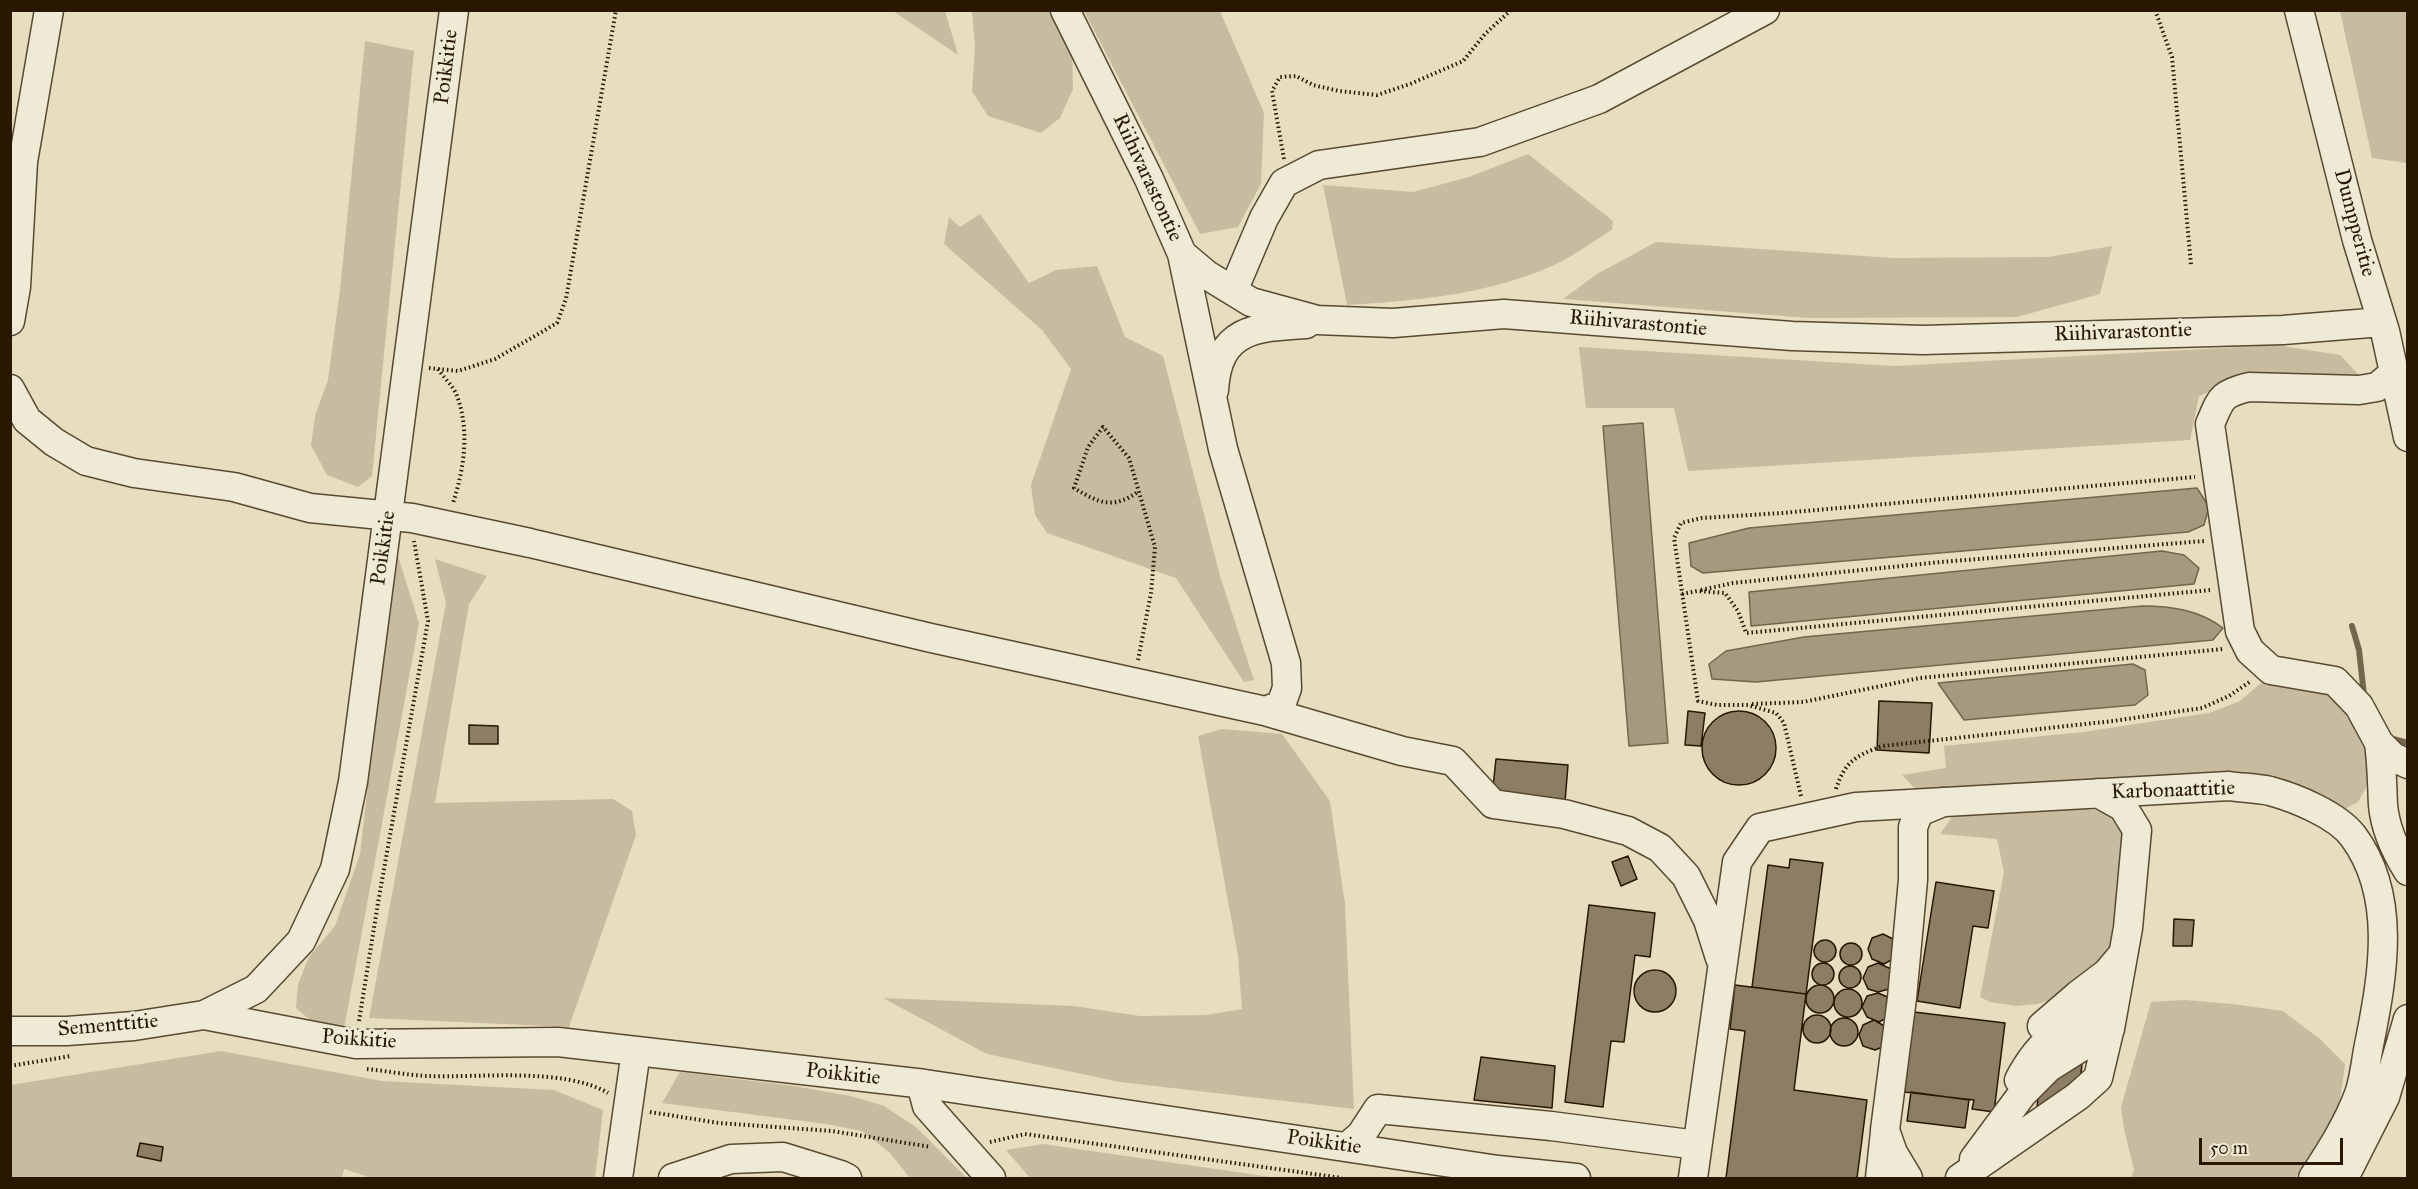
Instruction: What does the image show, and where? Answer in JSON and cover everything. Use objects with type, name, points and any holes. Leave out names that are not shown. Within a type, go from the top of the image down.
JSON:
[{"type":"street","points":[[10,321],[16,287],[23,162],[49,10]]},
{"type":"street","name":"Poikkitie","points":[[204,1014],[256,989],[301,941],[335,869],[354,783],[454,10]]},
{"type":"street","name":"Riihivarastontie","points":[[1065,10],[1149,178],[1182,254],[1207,275],[1251,302],[1317,320],[1393,323],[1504,314],[1792,336],[1923,340],[2283,330],[2382,322]]},
{"type":"street","points":[[1233,291],[1264,218],[1284,183],[1319,165],[1480,142],[1599,99],[1765,10]]},
{"type":"street","name":"Dumpperitie","points":[[2299,10],[2357,240],[2382,322],[2408,437]]},
{"type":"street","points":[[1182,254],[1223,449],[1286,663],[1287,688],[1281,705],[1265,711]]},
{"type":"street","points":[[1213,402],[1215,374],[1225,348],[1248,331],[1347,321]]},
{"type":"street","points":[[2394,373],[2376,387],[2359,390],[2249,387],[2234,391],[2221,398],[2210,424],[2240,631],[2257,656],[2271,670],[2335,681],[2359,706],[2379,743],[2392,757],[2408,764]]},
{"type":"street","points":[[10,389],[27,420],[54,442],[86,461],[134,473],[234,487],[310,508],[389,514],[443,525],[931,638],[1265,711],[1402,751],[1453,761],[1493,804],[1564,814],[1628,831],[1660,848],[1686,876],[1708,921],[1723,966]]},
{"type":"street","points":[[2379,743],[2383,769],[2384,807],[2397,853],[2408,871]]},
{"type":"street","name":"Karbonaattitie","points":[[1693,1179],[1737,862],[1760,828],[1856,807],[2229,786],[2269,791],[2323,812],[2353,835],[2369,863],[2380,896],[2383,949],[2374,1016],[2359,1094],[2335,1144],[2313,1179]]},
{"type":"street","points":[[1958,1179],[2078,1096],[2098,1078],[2110,1029],[2128,928],[2137,830],[2123,807],[2098,793]]},
{"type":"street","points":[[1880,1179],[1902,998],[1913,880],[1913,827],[1919,812],[1942,802]]},
{"type":"street","points":[[2002,1121],[2021,1059],[2043,1024],[2108,974],[2123,954]]},
{"type":"street","points":[[2014,1087],[2031,1058],[2052,1038],[2104,1002],[2117,988]]},
{"type":"street","name":"Poikkitie","points":[[204,1014],[356,1044],[558,1042],[925,1084],[1498,1170],[1576,1179]]},
{"type":"street","name":"Sementtitie","points":[[10,1031],[134,1026],[204,1014]]},
{"type":"street","points":[[2344,1179],[2385,1097],[2408,1019]]},
{"type":"street","points":[[1958,1179],[1984,1148],[2023,1092],[2048,1068],[2110,1029]]},
{"type":"street","points":[[618,1179],[636,1051]]},
{"type":"street","points":[[925,1084],[923,1091],[927,1106],[991,1179]]},
{"type":"street","points":[[1348,1146],[1361,1135],[1378,1109],[1551,1126],[1697,1145]]},
{"type":"street","points":[[1886,1130],[1893,1153],[1908,1179]]},
{"type":"street","points":[[673,1179],[731,1159],[783,1157],[841,1175],[847,1179]]},
{"type":"path","points":[[408,367],[458,371],[495,359],[556,323],[566,299],[616,10]]},
{"type":"path","points":[[1284,183],[1284,157],[1272,91],[1280,77],[1296,76],[1313,85],[1339,91],[1377,95],[1410,84],[1463,61],[1485,34],[1511,10]]},
{"type":"path","points":[[2155,10],[2172,57],[2191,265]]},
{"type":"path","points":[[438,369],[457,394],[465,430],[461,479],[443,525]]},
{"type":"path","points":[[1134,682],[1151,593],[1155,547],[1139,491],[1129,458],[1103,427],[1088,447],[1074,488],[1096,501],[1124,501],[1139,491]]},
{"type":"path","points":[[1817,815],[1841,774],[1858,756],[1882,746],[2113,721],[2202,708],[2229,696],[2251,681],[2257,656],[1920,678],[1803,702],[1717,705],[1698,701],[1674,538],[1681,523],[1702,518],[2217,475]]},
{"type":"path","points":[[1682,594],[1733,583],[1941,562],[2226,539]]},
{"type":"path","points":[[1697,591],[1725,593],[1738,611],[1746,633],[2233,587]]},
{"type":"path","points":[[1748,705],[1776,713],[1784,723],[1817,815]]},
{"type":"path","points":[[362,1069],[425,1076],[548,1077],[594,1084],[641,1110],[719,1123],[832,1131],[932,1147],[996,1141],[1025,1134],[1342,1179]]},
{"type":"shaded area","points":[[893,11],[945,11],[958,55]]},
{"type":"shaded area","points":[[972,11],[1054,11],[1072,39],[1073,89],[1060,118],[1041,133],[988,116],[972,91],[975,47]]},
{"type":"shaded area","points":[[1084,11],[1220,11],[1264,113],[1261,184],[1238,227],[1200,234]]},
{"type":"shaded area","points":[[2340,11],[2407,11],[2407,163],[2372,158]]},
{"type":"shaded area","points":[[365,41],[414,51],[372,476],[358,487],[327,475],[311,445],[315,416],[328,380],[340,290]]},
{"type":"shaded area","points":[[1528,154],[1613,221],[1612,230],[1554,265],[1497,285],[1422,299],[1347,305],[1323,185],[1413,192],[1469,177]]},
{"type":"shaded area","points":[[980,214],[1029,283],[1056,270],[1097,266],[1125,337],[1163,356],[1220,576],[1254,680],[1244,682],[1176,578],[1047,533],[1035,515],[1031,485],[1071,369],[1042,330],[944,244],[949,217],[960,227]]},
{"type":"shaded area","points":[[1656,242],[1894,258],[2048,257],[2112,246],[2100,294],[2017,317],[1809,318],[1563,299],[1597,274]]},
{"type":"shaded area","points":[[2276,345],[2340,355],[2361,377],[2237,380],[2199,396],[2190,440],[1688,471],[1674,408],[1586,408],[1579,347],[1895,366]]},
{"type":"shaded area","points":[[1643,423],[1668,743],[1629,746],[1603,426]]},
{"type":"shaded area","points":[[2197,488],[2209,507],[2204,525],[2188,532],[1703,573],[1691,566],[1689,543],[1749,528]]},
{"type":"shaded area","points":[[2162,551],[2184,555],[2199,568],[2194,584],[1751,626],[1749,592]]},
{"type":"shaded area","points":[[398,556],[419,623],[344,1029],[315,1024],[296,1008],[298,984],[309,957],[335,926],[360,854],[384,645]]},
{"type":"shaded area","points":[[435,559],[487,576],[469,604],[435,803],[613,799],[632,811],[636,835],[569,1027],[369,1018],[446,603]]},
{"type":"shaded area","points":[[2142,606],[2185,610],[2204,617],[2223,628],[2213,640],[1756,682],[1712,679],[1709,664],[1726,651],[1804,637]]},
{"type":"shaded area","points":[[2133,664],[2145,670],[2148,695],[2135,705],[1964,720],[1938,683]]},
{"type":"shaded area","points":[[2268,677],[2336,692],[2373,752],[2370,780],[2358,802],[2341,811],[2308,792],[1920,794],[1902,775],[1946,768],[1944,746],[2083,732],[2209,713],[2240,701]]},
{"type":"shaded area","points":[[1222,729],[1282,734],[1330,801],[1345,904],[1354,1109],[1120,1082],[987,1054],[883,998],[1074,1006],[1140,1016],[1206,1015],[1242,1009],[1238,956],[1198,736]]},
{"type":"shaded area","points":[[2077,809],[2100,811],[2112,815],[2124,835],[2110,949],[2096,966],[2055,998],[2038,1004],[2016,1006],[1990,1002],[1980,997],[2004,872],[1997,839],[1940,834],[1953,816]]},
{"type":"shaded area","points":[[2185,1000],[2283,1011],[2320,1039],[2345,1064],[2339,1109],[2295,1178],[2131,1178],[2134,1170],[2121,1107],[2151,1002]]},
{"type":"shaded area","points":[[221,1051],[382,1081],[554,1090],[603,1110],[595,1178],[371,1178],[344,1169],[342,1178],[11,1178],[11,1085]]},
{"type":"shaded area","points":[[680,1072],[794,1086],[851,1096],[884,1106],[916,1127],[967,1178],[910,1178],[890,1153],[862,1131],[826,1124],[662,1103]]},
{"type":"shaded area","points":[[1043,1144],[1278,1178],[1030,1178],[1006,1150]]},
{"type":"building","points":[[1879,701],[1932,703],[1929,753],[1877,750]]},
{"type":"building","points":[[1688,711],[1705,713],[1701,746],[1685,745]]},
{"type":"building","points":[[1739,711],[1760,717],[1770,727],[1776,748],[1770,769],[1760,779],[1739,785],[1718,779],[1708,769],[1702,748],[1708,727],[1718,717]]},
{"type":"building","points":[[469,725],[498,726],[498,744],[469,744]]},
{"type":"building","points":[[1496,759],[1568,765],[1565,802],[1492,796]]},
{"type":"building","points":[[1628,856],[1637,879],[1621,886],[1612,862]]},
{"type":"building","points":[[1790,859],[1823,863],[1806,994],[1752,987],[1768,865],[1789,868]]},
{"type":"building","points":[[1936,882],[1994,891],[1988,928],[1973,926],[1960,1008],[1917,1001]]},
{"type":"building","points":[[1589,905],[1655,913],[1650,957],[1635,955],[1624,1042],[1611,1041],[1603,1107],[1565,1102]]},
{"type":"building","points":[[2174,919],[2194,920],[2192,946],[2173,946]]},
{"type":"building","points":[[1883,934],[1895,940],[1893,959],[1884,964],[1872,959],[1868,949],[1872,938]]},
{"type":"building","points":[[1825,940],[1833,943],[1836,951],[1833,959],[1825,962],[1817,959],[1814,951],[1817,943]]},
{"type":"building","points":[[1851,943],[1861,950],[1862,954],[1855,964],[1851,965],[1841,958],[1840,954],[1847,944]]},
{"type":"building","points":[[1823,963],[1831,966],[1834,974],[1831,982],[1823,985],[1815,982],[1812,974],[1815,966]]},
{"type":"building","points":[[1878,963],[1891,969],[1889,989],[1878,992],[1868,989],[1863,978],[1868,967]]},
{"type":"building","points":[[1850,966],[1858,969],[1861,977],[1858,985],[1850,988],[1842,985],[1839,977],[1842,969]]},
{"type":"building","points":[[1655,970],[1670,976],[1676,991],[1670,1006],[1655,1012],[1640,1006],[1634,991],[1640,976]]},
{"type":"building","points":[[1735,985],[1806,994],[1794,1090],[1867,1100],[1857,1178],[1726,1178],[1745,1031],[1730,1029]]},
{"type":"building","points":[[1820,985],[1830,989],[1834,999],[1830,1009],[1820,1013],[1810,1009],[1806,999],[1810,989]]},
{"type":"building","points":[[1848,989],[1858,993],[1862,1003],[1858,1013],[1848,1017],[1838,1013],[1834,1003],[1838,993]]},
{"type":"building","points":[[1878,993],[1890,998],[1888,1017],[1879,1022],[1867,1017],[1862,1007],[1867,996]]},
{"type":"building","points":[[2090,1003],[2079,1088],[2036,1117],[2044,1037]]},
{"type":"building","points":[[1914,1012],[2005,1023],[1994,1112],[1972,1109],[1974,1100],[1904,1092]]},
{"type":"building","points":[[1817,1015],[1827,1019],[1831,1029],[1827,1039],[1817,1043],[1807,1039],[1803,1029],[1807,1019]]},
{"type":"building","points":[[1844,1018],[1854,1022],[1858,1032],[1854,1042],[1844,1046],[1834,1042],[1830,1032],[1834,1022]]},
{"type":"building","points":[[1874,1020],[1886,1027],[1885,1046],[1875,1050],[1863,1046],[1859,1035],[1863,1025]]},
{"type":"building","points":[[1481,1057],[1555,1066],[1552,1108],[1474,1100]]},
{"type":"building","points":[[1911,1092],[1969,1100],[1965,1128],[1907,1121]]},
{"type":"building","points":[[140,1143],[163,1147],[161,1161],[137,1156]]},
{"type":"waterway","points":[[2352,626],[2359,650],[2364,695]]},
{"type":"waterway","points":[[2389,738],[2408,743]]}]
